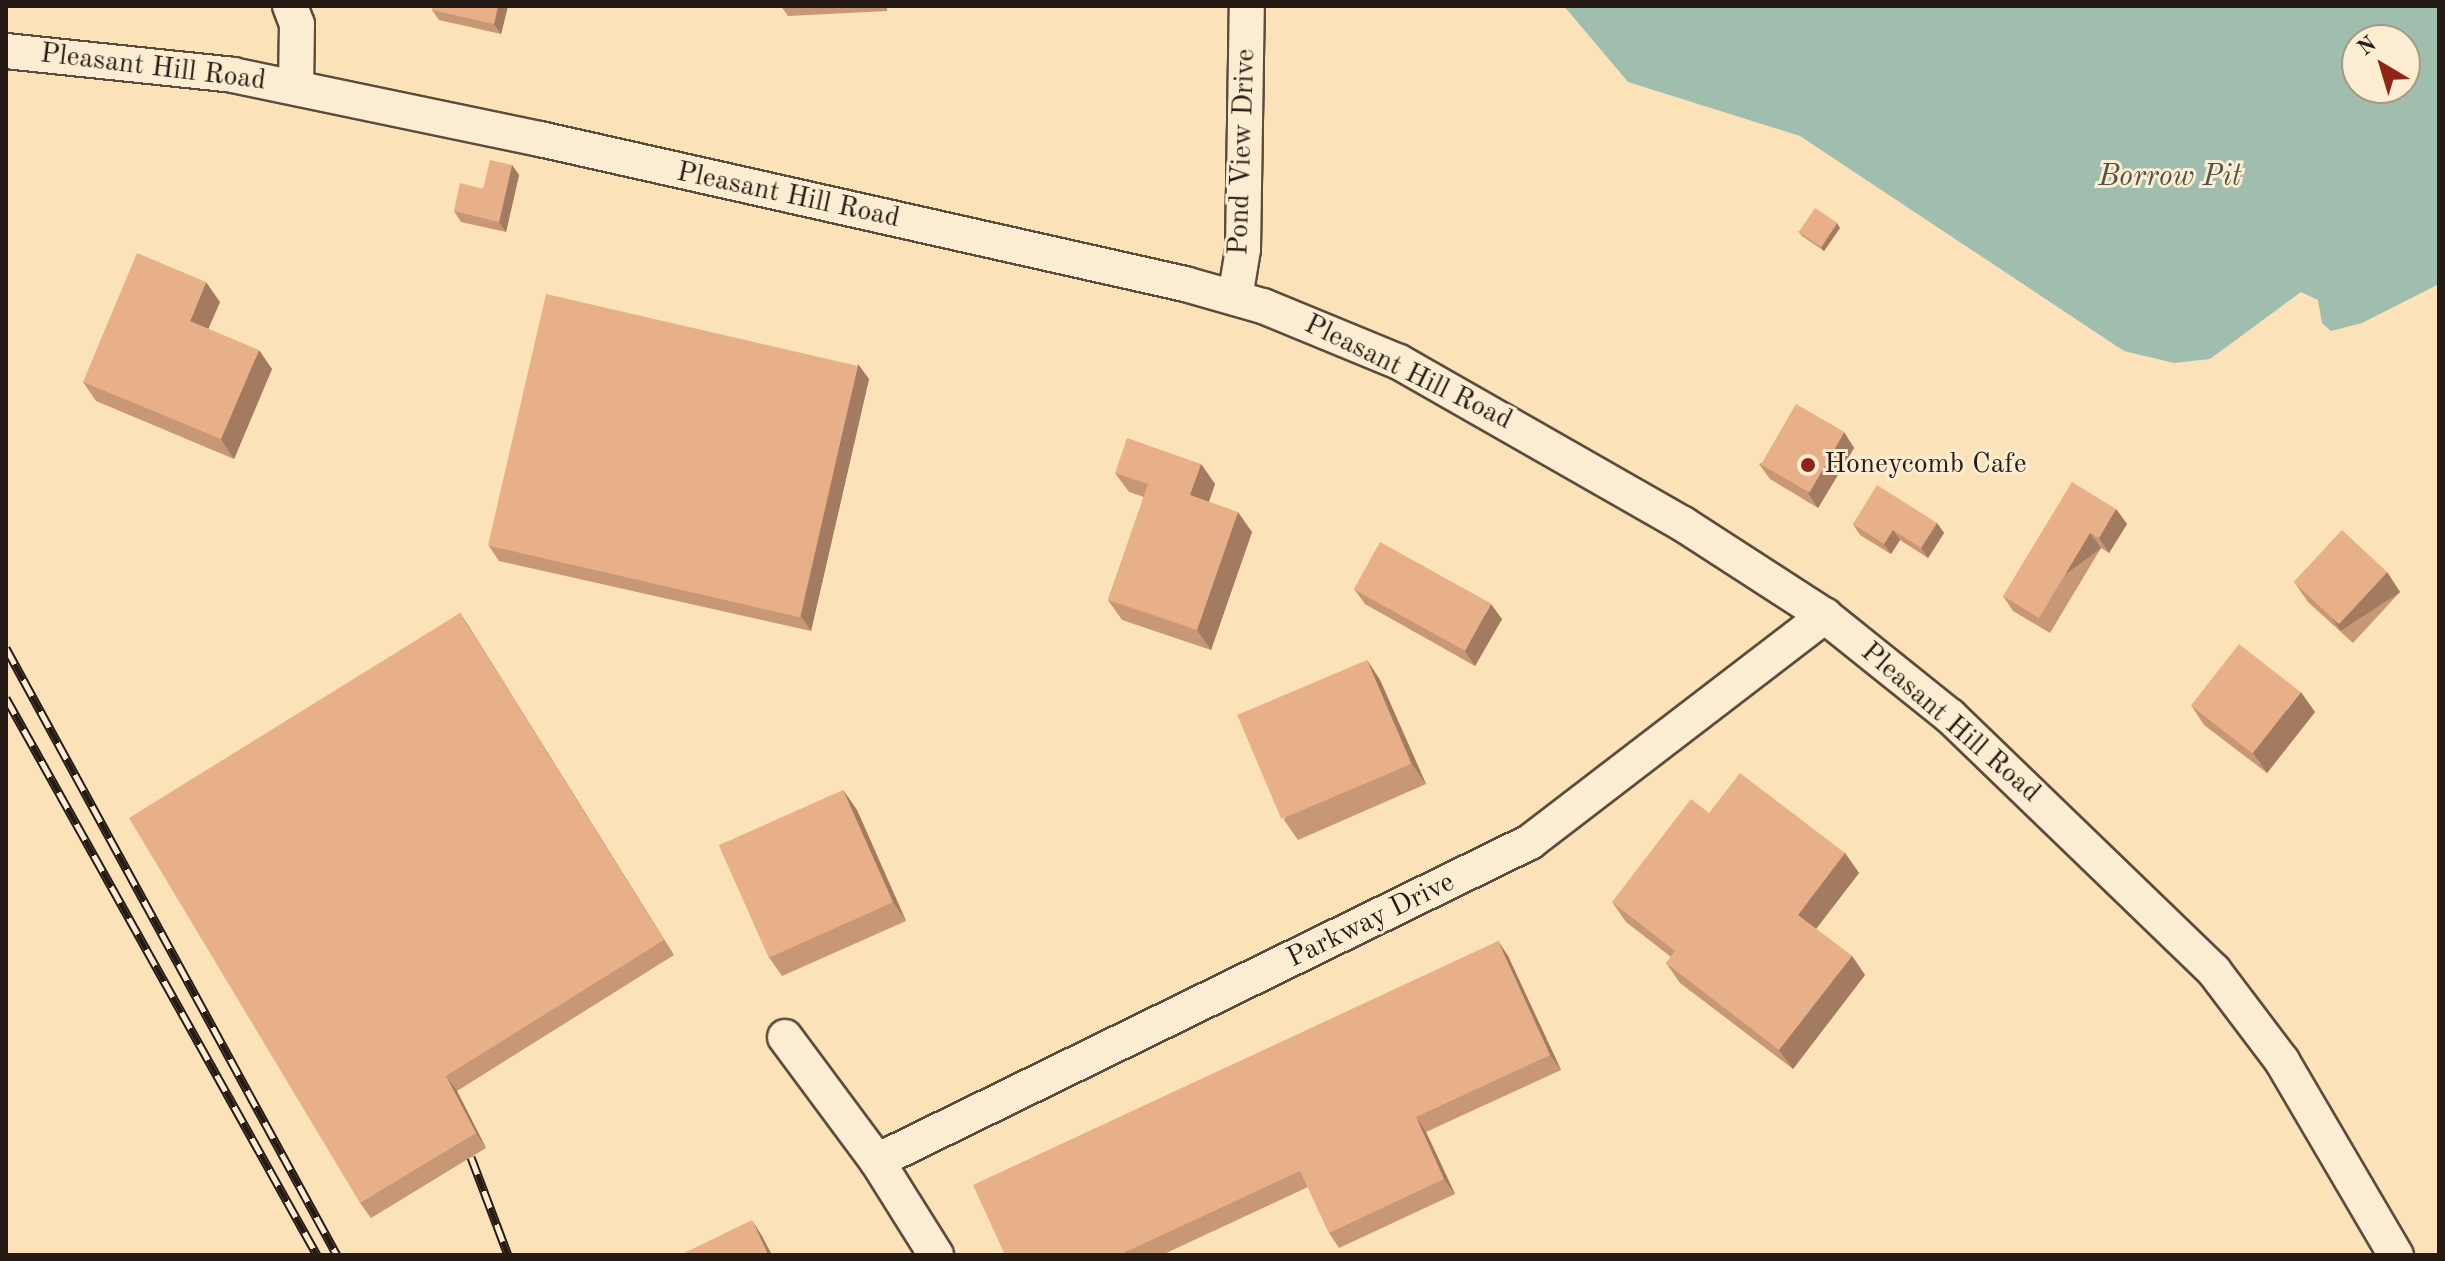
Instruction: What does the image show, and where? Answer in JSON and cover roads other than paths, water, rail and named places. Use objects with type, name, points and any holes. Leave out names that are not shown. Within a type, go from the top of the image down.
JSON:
[{"type":"street","points":[[290,6],[297,24],[296,86]]},
{"type":"street","name":"Pond View Drive","points":[[1235,298],[1247,6]]},
{"type":"street","name":"Pleasant Hill Road","points":[[6,51],[296,86],[1235,298],[1399,362],[1497,415],[1825,616],[1950,716],[2214,971],[2282,1061],[2396,1255]]},
{"type":"street","name":"Parkway Drive","points":[[877,1161],[1530,842],[1825,616]]},
{"type":"street","points":[[785,1037],[877,1161],[936,1255]]},
{"type":"water","name":"Borrow Pit","points":[[1564,6],[2439,6],[2439,284],[2362,323],[2331,331],[2322,323],[2318,300],[2301,292],[2210,359],[2174,363],[2124,351],[1800,136],[1628,82]]},
{"type":"railway","points":[[6,648],[337,1255]]},
{"type":"railway","points":[[6,698],[317,1255]]},
{"type":"railway","points":[[471,1157],[508,1255]]},
{"type":"place","name":"Honeycomb Cafe","points":[[1808,465]]}]
